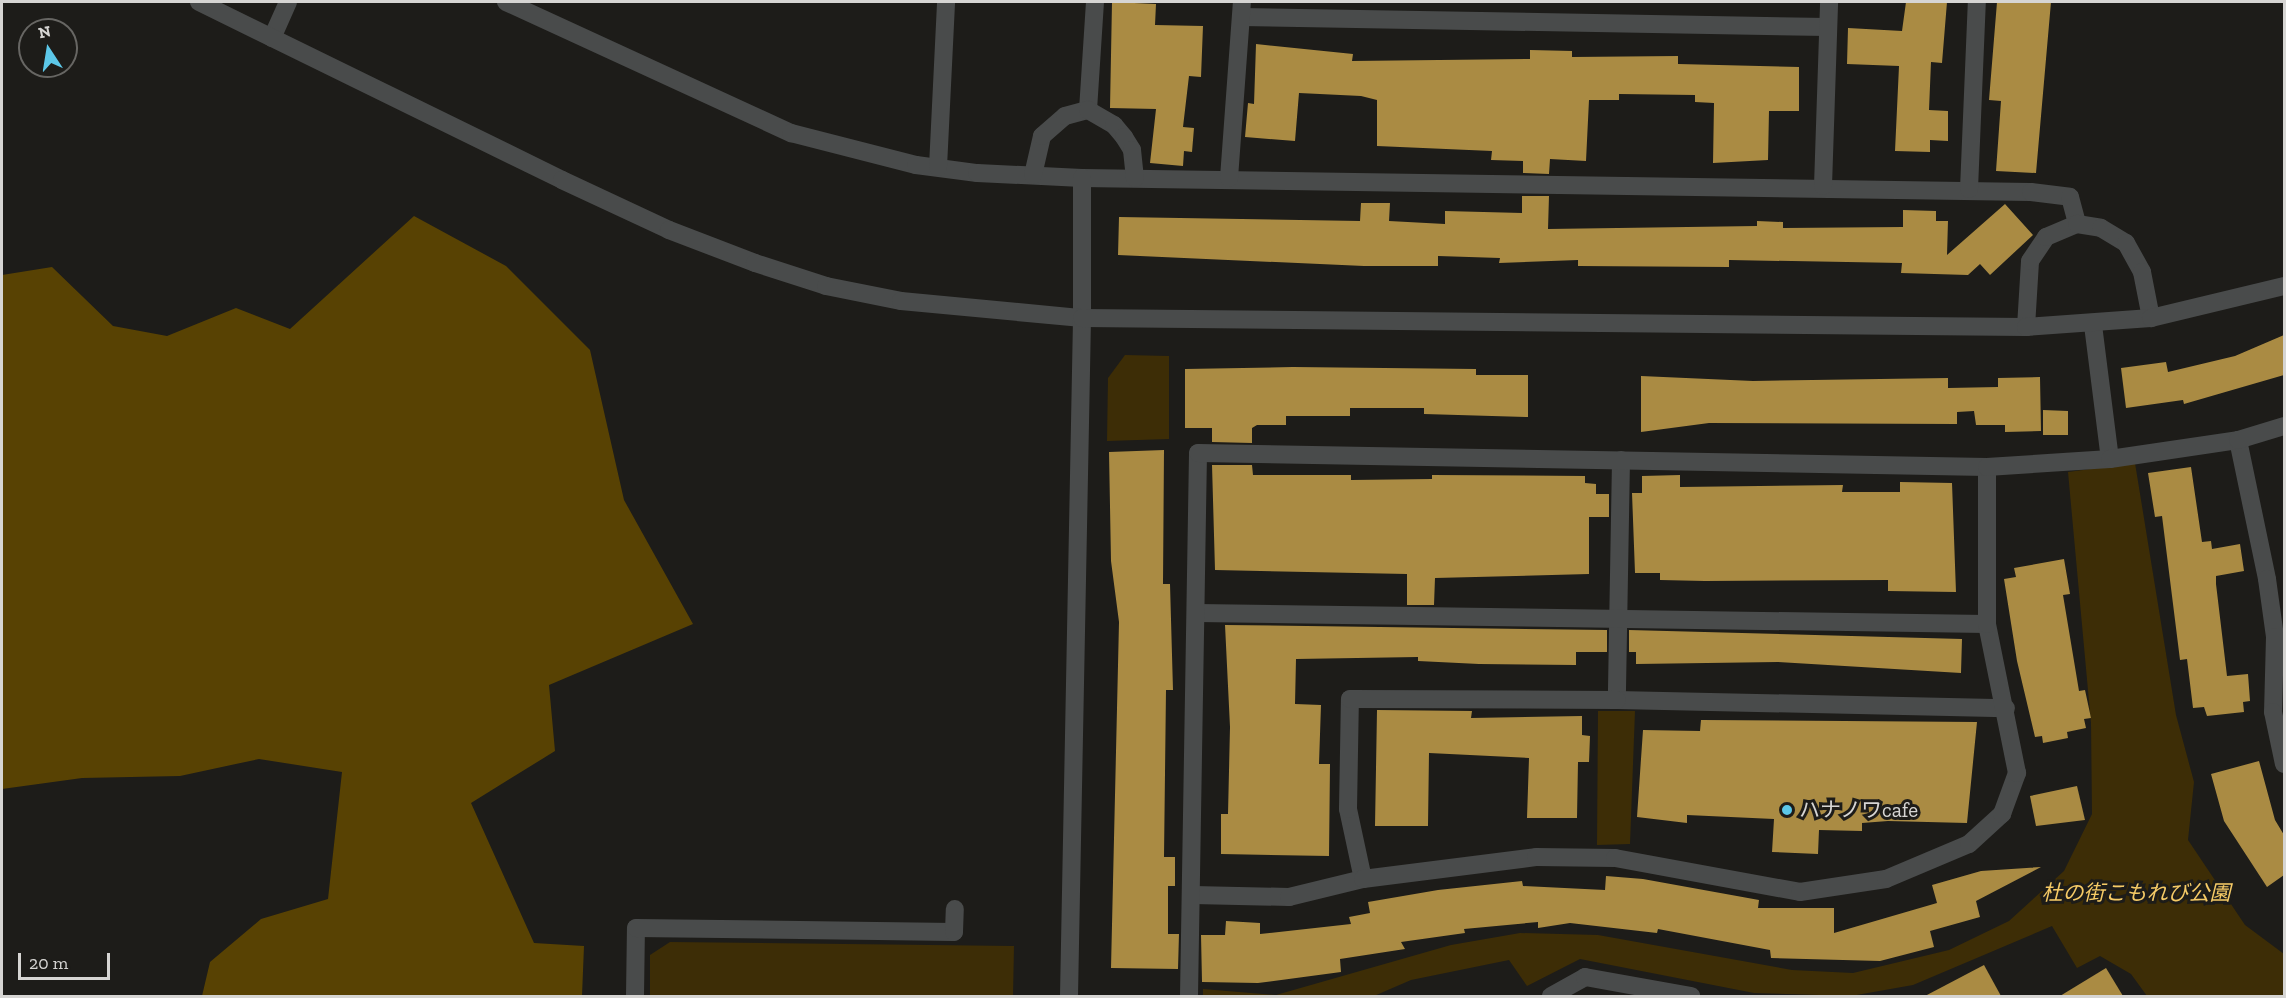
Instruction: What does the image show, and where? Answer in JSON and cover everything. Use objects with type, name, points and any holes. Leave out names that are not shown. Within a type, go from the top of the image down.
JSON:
[{"type":"street","points":[[199,2],[669,230],[755,263],[826,286],[901,301],[1082,318],[2026,327],[2093,325],[2151,318],[2284,286]]},
{"type":"street","points":[[272,38],[288,2]]},
{"type":"street","points":[[506,2],[791,133],[938,167],[1082,178],[1229,178],[1969,189],[2070,197],[2077,224]]},
{"type":"street","points":[[938,167],[946,2]]},
{"type":"street","points":[[1088,110],[1095,2]]},
{"type":"street","points":[[1822,186],[1829,2]]},
{"type":"street","points":[[1969,189],[1977,2]]},
{"type":"street","points":[[1229,178],[1241,9],[1827,27]]},
{"type":"street","points":[[1033,175],[1042,136],[1065,117],[1088,110],[1108,120],[1124,136],[1132,150],[1135,178]]},
{"type":"street","points":[[1069,996],[1082,318],[1082,178]]},
{"type":"street","points":[[2026,327],[2030,261],[2046,237],[2077,224],[2101,228],[2126,243],[2142,272],[2151,318]]},
{"type":"street","points":[[2093,325],[2110,459]]},
{"type":"street","points":[[1189,996],[1193,895],[1198,453],[1987,467],[2110,459],[2238,440],[2284,426]]},
{"type":"street","points":[[2238,440],[2276,578],[2273,712],[2284,764]]},
{"type":"street","points":[[1617,700],[1621,460]]},
{"type":"street","points":[[1193,895],[1289,897],[1363,879],[1536,857],[1615,858],[1800,892],[1886,879],[1969,844],[2002,814],[2017,772],[1988,624],[1987,467]]},
{"type":"street","points":[[1197,613],[1988,624]]},
{"type":"street","points":[[1363,879],[1348,809],[1350,699],[1617,700],[2006,708]]},
{"type":"street","points":[[635,996],[636,928],[954,932],[955,909]]},
{"type":"street","points":[[1551,996],[1585,977],[1692,996]]},
{"type":"green space","points":[[1125,355],[1169,356],[1169,439],[1107,441],[1108,378]]},
{"type":"green space","name":"杜の街こもれび公園","points":[[2135,463],[2176,715],[2194,782],[2188,840],[2245,925],[2284,954],[2284,996],[2147,996],[2131,974],[2100,956],[2077,968],[2052,926],[1913,985],[1851,996],[1754,993],[1580,959],[1527,986],[1509,960],[1411,980],[1374,996],[1203,996],[1203,989],[1276,995],[1451,945],[1520,933],[1598,935],[1792,970],[1853,973],[1949,950],[2009,921],[2064,871],[2092,814],[2091,723],[2068,472]]},
{"type":"green space","points":[[1598,711],[1635,711],[1630,844],[1597,845]]},
{"type":"green space","points":[[670,942],[1014,946],[1013,996],[650,996],[650,955]]},
{"type":"shaded area","points":[[414,216],[506,266],[590,350],[624,500],[693,624],[549,685],[555,751],[471,803],[534,943],[584,946],[582,996],[202,996],[210,962],[261,919],[328,899],[342,772],[259,759],[180,776],[82,778],[2,789],[2,275],[52,267],[113,326],[167,336],[236,308],[290,329]]},
{"type":"building","points":[[1112,2],[1156,4],[1155,25],[1203,26],[1201,77],[1189,76],[1183,127],[1194,128],[1192,152],[1184,151],[1183,166],[1150,163],[1156,109],[1110,108]]},
{"type":"building","points":[[1906,2],[1947,2],[1942,63],[1931,62],[1929,110],[1948,111],[1948,141],[1930,140],[1930,152],[1895,151],[1899,66],[1847,64],[1848,28],[1902,31]]},
{"type":"building","points":[[1997,2],[2051,2],[2036,173],[1996,171],[2001,101],[1989,100]]},
{"type":"building","points":[[1256,44],[1353,54],[1352,61],[1530,59],[1530,50],[1572,51],[1572,57],[1678,56],[1678,64],[1799,67],[1799,111],[1769,111],[1768,160],[1713,163],[1714,103],[1695,102],[1695,95],[1619,94],[1619,100],[1589,100],[1586,161],[1550,159],[1549,174],[1523,173],[1523,161],[1491,160],[1492,151],[1377,146],[1377,100],[1361,96],[1299,93],[1295,141],[1245,137],[1248,103],[1254,104]]},
{"type":"building","points":[[1522,196],[1549,196],[1548,229],[1757,226],[1757,221],[1783,222],[1783,228],[1903,227],[1903,210],[1936,211],[1936,221],[1948,221],[1947,255],[2005,204],[2033,235],[1990,275],[1980,264],[1968,275],[1901,273],[1902,263],[1729,260],[1729,267],[1578,266],[1578,260],[1499,263],[1500,258],[1438,256],[1438,266],[1364,266],[1118,255],[1119,217],[1360,221],[1361,203],[1390,203],[1389,221],[1445,224],[1445,211],[1522,213]]},
{"type":"building","points":[[2284,335],[2284,375],[2184,404],[2183,400],[2126,408],[2121,368],[2166,362],[2168,372],[2235,356]]},
{"type":"building","points":[[1293,367],[1476,369],[1476,375],[1528,375],[1528,417],[1424,414],[1424,408],[1350,408],[1350,416],[1286,416],[1286,425],[1257,425],[1252,428],[1252,443],[1212,442],[1212,428],[1185,428],[1185,369]]},
{"type":"building","points":[[1641,376],[1753,381],[1948,378],[1948,388],[1998,387],[1998,378],[2040,377],[2041,431],[2005,432],[2005,425],[1976,425],[1974,411],[1957,412],[1957,424],[1709,423],[1641,432]]},
{"type":"building","points":[[2043,410],[2068,411],[2068,435],[2043,435]]},
{"type":"building","points":[[1164,450],[1163,584],[1170,584],[1173,690],[1166,690],[1164,857],[1175,857],[1175,886],[1168,886],[1168,934],[1179,934],[1178,969],[1111,968],[1119,622],[1111,561],[1109,452]]},
{"type":"building","points":[[1212,465],[1252,465],[1253,475],[1351,475],[1351,480],[1432,479],[1432,475],[1585,476],[1585,483],[1596,484],[1596,494],[1609,494],[1609,517],[1589,517],[1589,574],[1435,578],[1434,605],[1407,605],[1407,574],[1215,570]]},
{"type":"building","points":[[2191,467],[2202,542],[2211,541],[2212,549],[2240,544],[2244,571],[2216,576],[2216,584],[2227,676],[2248,674],[2250,701],[2243,702],[2244,712],[2207,716],[2204,707],[2193,708],[2187,659],[2180,660],[2162,516],[2155,517],[2148,473]]},
{"type":"building","points":[[1680,475],[1680,487],[1843,485],[1842,492],[1900,492],[1900,482],[1952,483],[1956,592],[1888,591],[1888,580],[1660,580],[1660,573],[1635,573],[1632,493],[1642,493],[1642,476]]},
{"type":"building","points":[[2064,559],[2070,594],[2063,595],[2079,691],[2085,690],[2091,718],[2084,719],[2086,728],[2067,732],[2068,738],[2043,743],[2042,736],[2035,737],[2017,661],[2004,579],[2016,577],[2014,568]]},
{"type":"building","points":[[1225,625],[1607,630],[1607,652],[1576,652],[1576,665],[1418,661],[1418,657],[1296,659],[1295,704],[1321,705],[1319,764],[1330,764],[1329,856],[1221,854],[1221,814],[1228,814],[1230,727]]},
{"type":"building","points":[[1629,630],[1962,639],[1961,673],[1778,662],[1636,664],[1636,652],[1629,652]]},
{"type":"building","points":[[1377,710],[1472,711],[1471,718],[1582,716],[1582,735],[1590,736],[1589,762],[1578,762],[1577,818],[1527,818],[1529,758],[1429,753],[1428,826],[1375,826]]},
{"type":"building","points":[[1701,720],[1977,722],[1967,823],[1888,821],[1862,823],[1862,831],[1819,830],[1818,854],[1772,852],[1774,819],[1687,815],[1687,823],[1637,817],[1643,730],[1700,731]]},
{"type":"building","points":[[2259,761],[2275,820],[2284,835],[2284,875],[2267,887],[2224,821],[2211,774]]},
{"type":"building","points":[[2077,786],[2085,820],[2036,826],[2030,796]]},
{"type":"building","points":[[2041,867],[1976,901],[1980,917],[1930,931],[1934,947],[1880,961],[1771,958],[1770,950],[1658,929],[1657,933],[1570,923],[1538,928],[1538,922],[1464,929],[1465,933],[1401,942],[1405,949],[1340,959],[1341,972],[1258,983],[1202,982],[1201,935],[1225,935],[1226,921],[1260,923],[1260,934],[1351,924],[1349,917],[1370,913],[1368,902],[1438,890],[1522,881],[1523,886],[1605,890],[1606,876],[1643,879],[1759,900],[1758,908],[1834,908],[1834,933],[1937,903],[1932,885],[1981,871]]},
{"type":"building","points":[[1984,965],[2001,996],[1925,996]]},
{"type":"building","points":[[2106,968],[2123,996],[2060,996]]},
{"type":"place","name":"ハナノワcafe","points":[[1787,810]]}]
